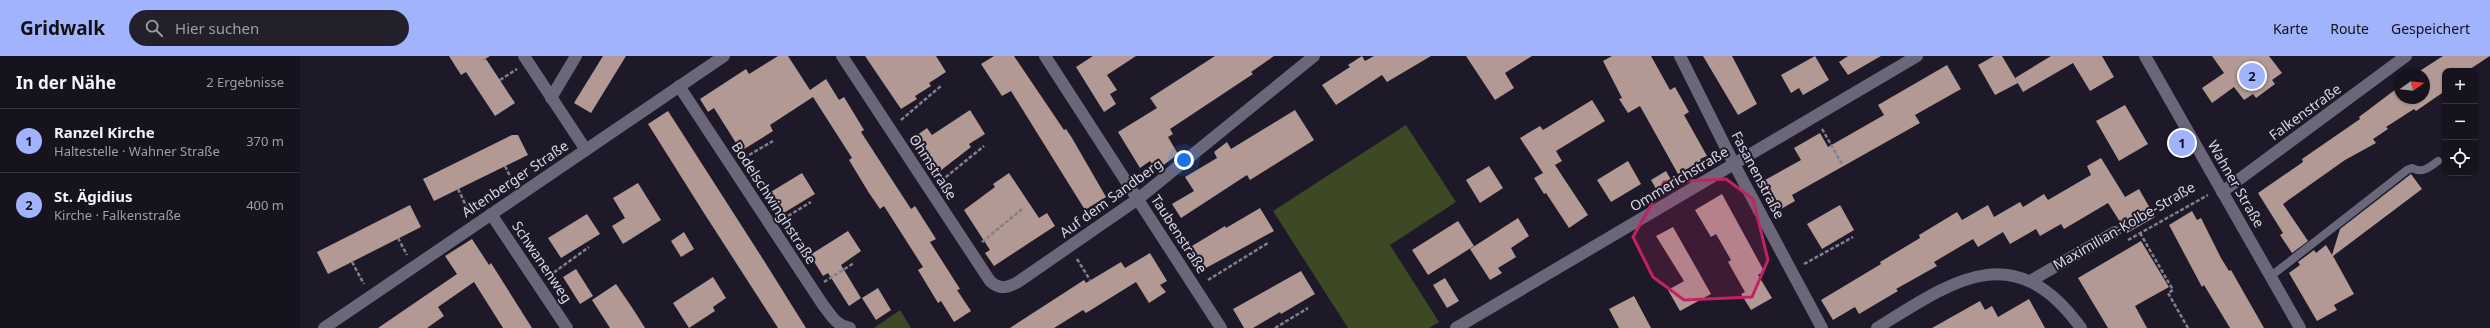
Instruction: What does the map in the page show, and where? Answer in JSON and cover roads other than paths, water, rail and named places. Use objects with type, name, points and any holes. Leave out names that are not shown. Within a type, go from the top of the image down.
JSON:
[{"type":"street","points":[[524,56],[586,150]]},
{"type":"street","points":[[551,98],[576,56]]},
{"type":"street","name":"Altenberger Straße","points":[[324,328],[724,56]]},
{"type":"street","name":"Ohmstraße","points":[[842,56],[990,281],[997,287],[1003,288]]},
{"type":"street","name":"Taubenstraße","points":[[1045,56],[1222,328]]},
{"type":"street","name":"Fasanenstraße","points":[[1680,56],[1734,164],[1822,328]]},
{"type":"street","name":"Ommerichstraße","points":[[1456,328],[1917,56]]},
{"type":"street","name":"Wahner Straße","points":[[2145,56],[2300,328]]},
{"type":"street","name":"Falkenstraße","points":[[2221,190],[2406,56]]},
{"type":"street","name":"Auf dem Sandberg","points":[[1003,288],[1018,282],[1138,200],[1306,58]]},
{"type":"street","name":"Bodelschwinghstraße","points":[[679,86],[812,289],[836,322],[842,327],[850,328]]},
{"type":"street","name":"Schwanenweg","points":[[491,214],[567,328]]},
{"type":"street","name":"Maximilian-Kolbe-Straße","points":[[2032,280],[2115,232]]},
{"type":"street","points":[[1877,328],[1942,290],[1981,274],[2000,273],[2032,280],[2053,296],[2081,328]]},
{"type":"lane","points":[[2271,276],[2407,170],[2412,168],[2418,172],[2423,171],[2438,161]]},
{"type":"place","name":"St. Ägidius","points":[[2252,76]]},
{"type":"place","name":"Ranzel Kirche","points":[[2182,143]]}]
